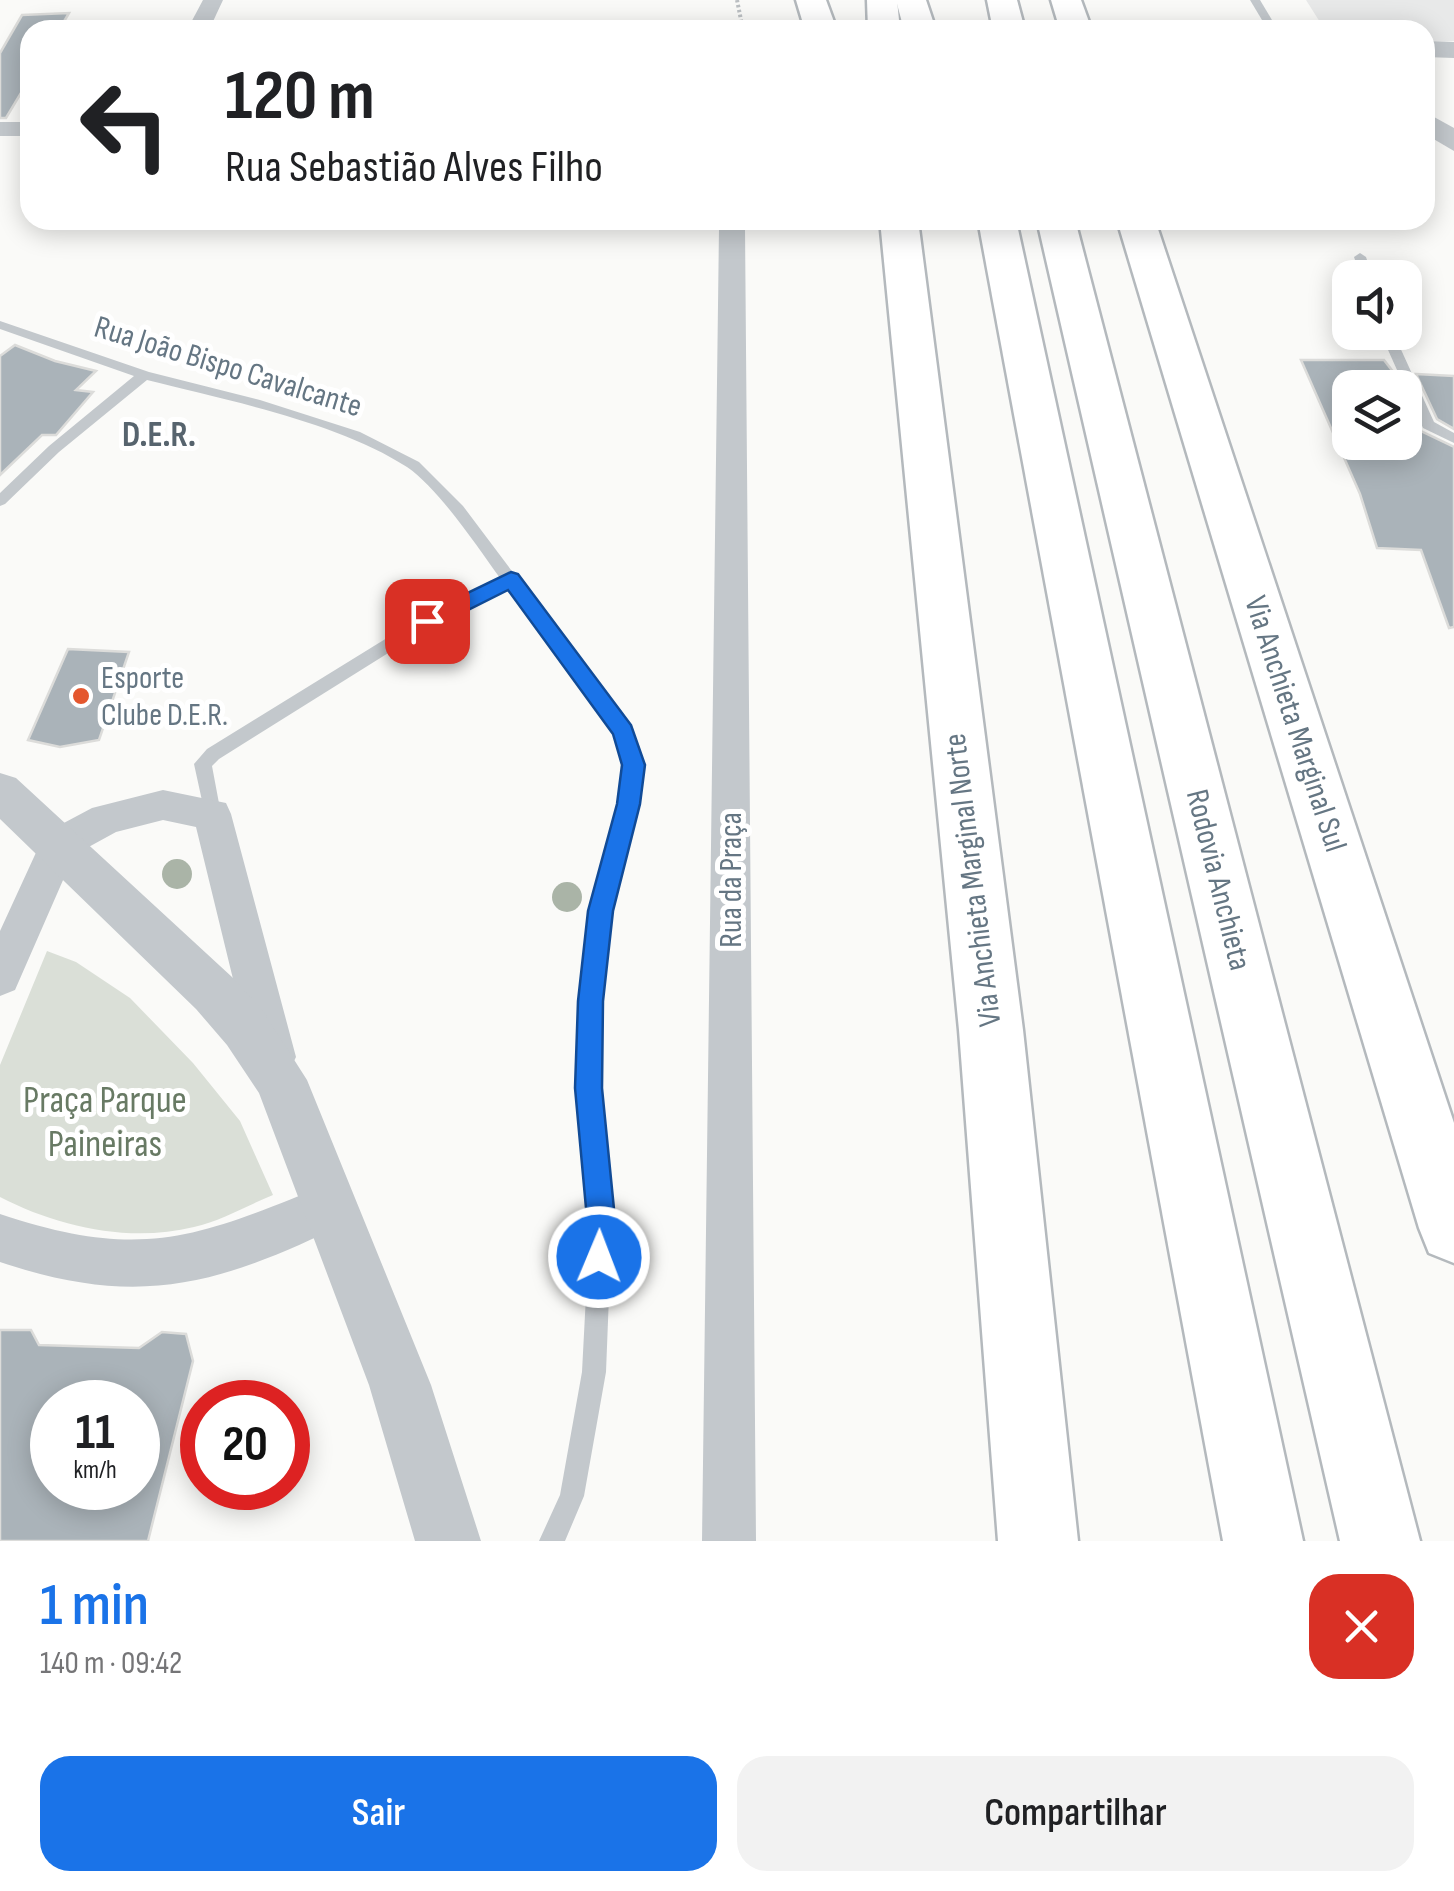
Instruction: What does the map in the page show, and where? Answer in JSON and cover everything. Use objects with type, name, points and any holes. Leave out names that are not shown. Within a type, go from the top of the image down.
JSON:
[{"type":"highway","name":"Via Anchieta Marginal Norte","points":[[882,230],[906,308],[991,1030],[1038,1541]]},
{"type":"highway","points":[[972,230],[992,334],[1054,492]]},
{"type":"highway","points":[[1000,230],[1263,1541]]},
{"type":"highway","name":"Rodovia Anchieta","points":[[1058,230],[1380,1541]]},
{"type":"highway","name":"Via Anchieta Marginal Sul","points":[[1139,230],[1454,1228]]},
{"type":"street","name":"Rua da Praça","points":[[729,1541],[732,230]]},
{"type":"street","points":[[2,796],[59,844],[214,993],[280,1080]]},
{"type":"street","points":[[0,977],[59,844],[106,819],[164,806],[212,814],[280,1080],[400,1386],[448,1541]]},
{"type":"street","points":[[0,1238],[72,1261],[156,1265],[216,1255],[260,1241],[331,1206]]},
{"type":"lane","name":"Rua João Bispo Cavalcante","points":[[0,325],[144,375],[255,402],[355,436],[414,465],[458,510],[623,731],[633,765],[628,804],[601,911],[590,1001],[588,1088],[601,1219],[594,1372],[572,1496],[552,1541]]},
{"type":"lane","points":[[1394,350],[1428,425],[1454,438]]},
{"type":"lane","points":[[0,501],[54,448],[144,375]]},
{"type":"lane","points":[[212,814],[203,764],[213,754],[427,621],[511,579]]},
{"type":"shaded area","points":[[1306,0],[1454,0],[1454,41],[1435,42],[1435,20],[1319,20]]},
{"type":"green space","name":"Praça Parque Paineiras","points":[[47,951],[76,962],[130,998],[193,1063],[240,1121],[273,1195],[204,1224],[144,1233],[70,1224],[0,1197],[0,1065]]},
{"type":"building","points":[[69,13],[65,20],[20,20],[20,95],[6,118],[0,118],[0,53],[22,15]]},
{"type":"building","points":[[15,345],[55,361],[96,371],[76,390],[93,392],[56,435],[42,435],[0,475],[0,356]]},
{"type":"building","points":[[1301,360],[1384,360],[1392,370],[1332,370],[1332,430]]},
{"type":"building","points":[[1422,374],[1454,376],[1454,429],[1437,419],[1422,387]]},
{"type":"building","points":[[1422,431],[1454,447],[1454,627],[1449,628],[1421,550],[1377,548],[1345,460],[1422,460]]},
{"type":"building","name":"Esporte Clube D.E.R.","points":[[68,649],[129,652],[99,740],[60,747],[28,740]]},
{"type":"building","points":[[0,1330],[31,1330],[39,1345],[139,1348],[162,1332],[186,1334],[193,1361],[188,1380],[180,1380],[180,1413],[160,1493],[160,1380],[30,1380],[30,1510],[156,1510],[148,1541],[0,1541]]},
{"type":"place","name":"Esporte Clube D.E.R.","points":[[81,696]]},
{"type":"district","name":"D.E.R.","points":[[159,435]]},
{"type":"route","points":[[427,621],[511,579],[623,731],[633,765],[628,804],[601,911],[590,1001],[588,1088],[601,1219],[599,1257]]}]
